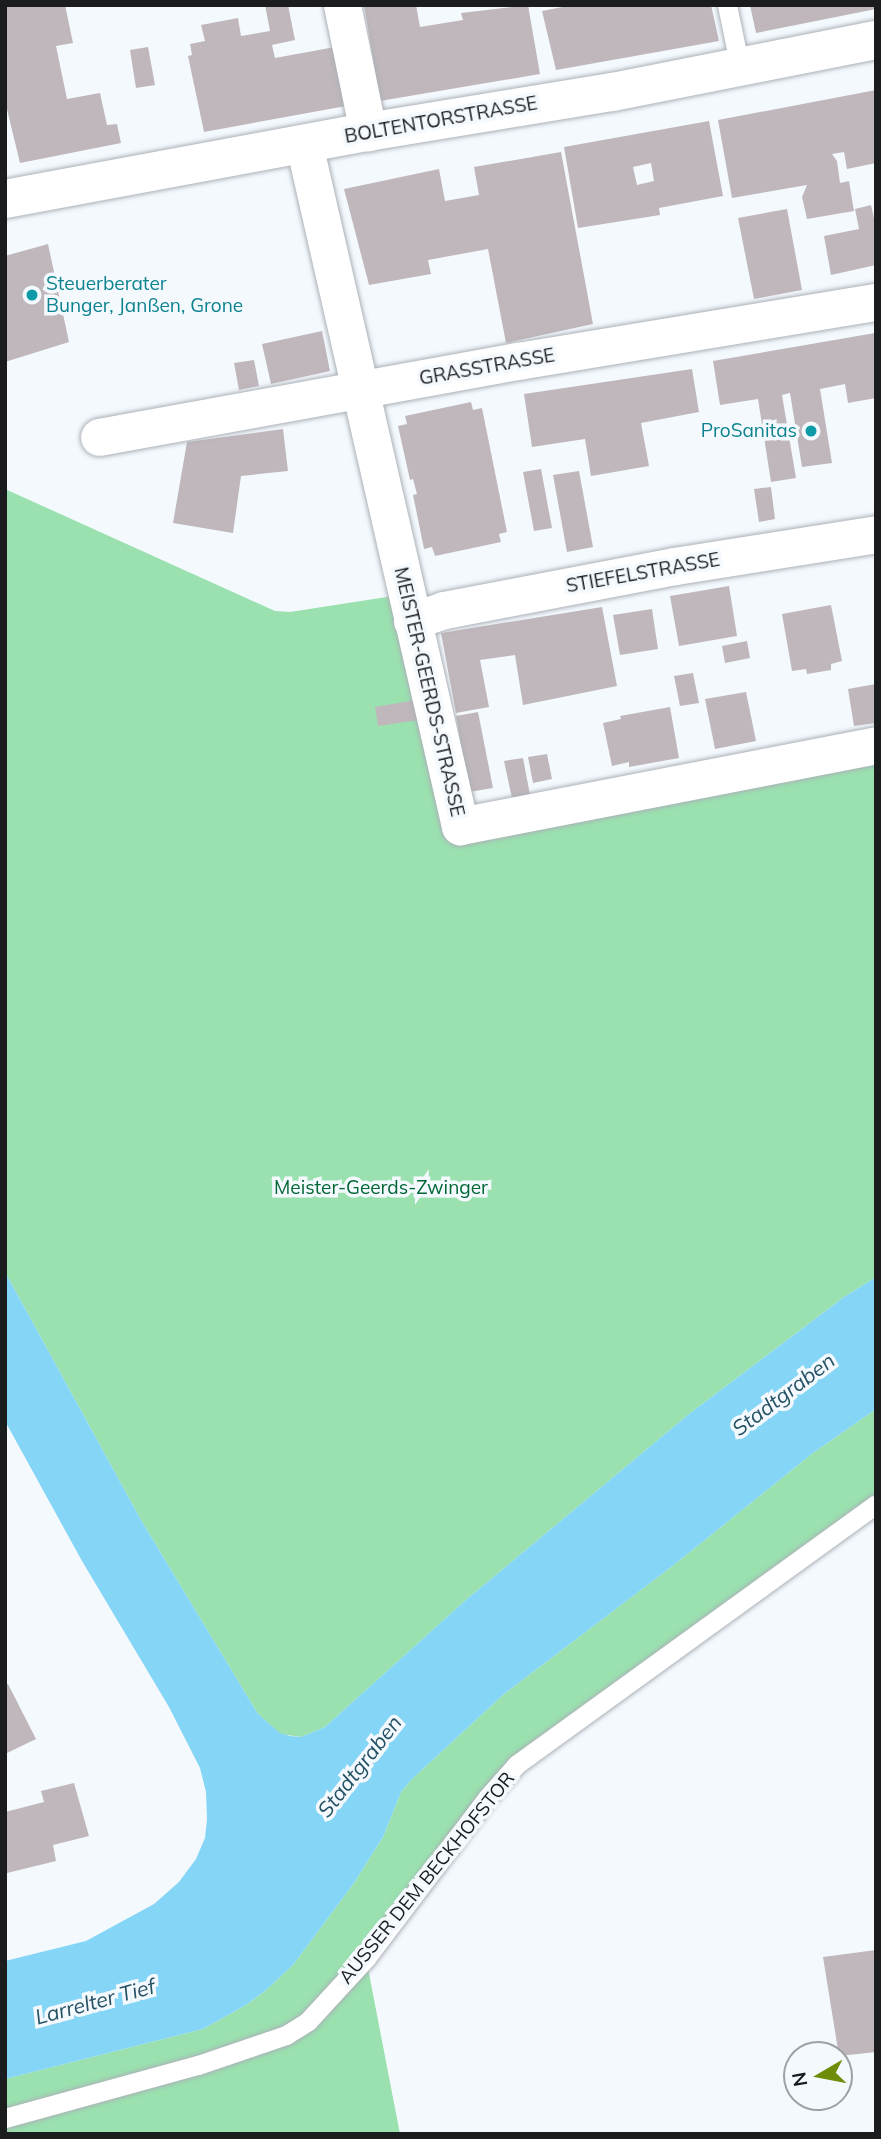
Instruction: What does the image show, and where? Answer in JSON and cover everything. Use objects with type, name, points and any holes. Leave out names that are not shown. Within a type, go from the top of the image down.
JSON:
[{"type":"street","points":[[342,5],[368,132]]},
{"type":"street","name":"BOLTENTORSTRASSE","points":[[5,199],[368,132],[613,92],[876,40]]},
{"type":"street","name":"MEISTER-GEERDS-STRASSE","points":[[304,144],[460,826],[876,745]]},
{"type":"street","name":"GRASSTRASSE","points":[[99,437],[876,302]]},
{"type":"street","name":"STIEFELSTRASSE","points":[[412,621],[443,610],[634,574],[876,534]]},
{"type":"lane","points":[[727,5],[740,68]]},
{"type":"lane","name":"AUSSER DEM BECKHOFSTOR","points":[[5,2118],[198,2065],[286,2035],[308,2021],[366,1958],[479,1807],[517,1764],[876,1504]]},
{"type":"green space","name":"Meister-Geerds-Zwinger","points":[[5,489],[275,611],[290,612],[406,594],[460,826],[876,745],[876,1277],[844,1297],[689,1414],[467,1599],[325,1727],[301,1737],[280,1734],[258,1714],[141,1520],[5,1272]]},
{"type":"green space","points":[[876,1409],[876,1504],[517,1764],[366,1958],[400,2134],[5,2134],[5,2079],[203,2029],[265,1991],[293,1965],[354,1883],[383,1837],[401,1792],[412,1779],[504,1694],[675,1564],[813,1453]]},
{"type":"water","points":[[5,1272],[141,1520],[258,1714],[280,1733],[290,1736],[301,1737],[325,1727],[467,1599],[689,1414],[844,1297],[876,1277],[876,1409],[813,1453],[675,1564],[504,1694],[412,1779],[401,1792],[383,1837],[354,1883],[293,1965],[265,1991],[203,2029],[5,2079],[5,1961],[86,1941],[154,1904],[179,1882],[196,1859],[205,1838],[207,1819],[206,1792],[200,1768],[169,1707],[82,1561],[5,1421]]},
{"type":"building","points":[[65,5],[73,43],[56,46],[67,99],[100,93],[107,125],[117,124],[121,143],[20,163],[5,101],[5,7]]},
{"type":"building","points":[[265,5],[288,5],[295,40],[272,45],[275,58],[335,47],[346,106],[204,132],[188,56],[192,55],[190,44],[205,41],[201,25],[238,18],[241,36],[270,31]]},
{"type":"building","points":[[364,5],[416,5],[420,27],[463,20],[461,13],[528,5],[540,74],[380,101]]},
{"type":"building","points":[[573,5],[711,5],[719,41],[556,70],[542,11]]},
{"type":"building","points":[[750,5],[876,5],[876,9],[756,33]]},
{"type":"building","points":[[148,47],[155,85],[136,88],[130,50]]},
{"type":"building","points":[[876,90],[876,163],[847,169],[844,152],[832,154],[837,161],[840,183],[849,181],[854,211],[807,219],[802,197],[807,185],[732,198],[718,120]]},
{"type":"building","points":[[709,121],[723,196],[659,208],[660,215],[578,228],[564,147]],"holes":[[[651,163],[654,181],[637,185],[633,167]]]},
{"type":"building","points":[[561,152],[593,324],[506,343],[488,249],[428,260],[431,274],[369,285],[344,189],[439,169],[445,201],[479,195],[474,167]]},
{"type":"building","points":[[871,205],[876,227],[876,265],[831,275],[824,236],[859,229],[855,209]]},
{"type":"building","points":[[787,209],[802,290],[754,299],[738,218]]},
{"type":"building","name":"Steuerberater Bunger, Janßen, Grone","points":[[48,244],[69,342],[5,362],[5,256]]},
{"type":"building","points":[[322,331],[330,371],[271,384],[262,344]]},
{"type":"building","name":"ProSanitas","points":[[875,333],[876,398],[848,403],[845,384],[820,389],[832,463],[802,467],[790,393],[782,395],[796,478],[771,482],[758,399],[720,405],[713,361]]},
{"type":"building","points":[[254,360],[259,386],[239,390],[234,363]]},
{"type":"building","points":[[692,369],[699,412],[641,423],[649,466],[591,476],[585,439],[532,447],[524,394]]},
{"type":"building","points":[[471,402],[473,410],[482,408],[507,532],[499,534],[501,542],[435,556],[432,547],[424,549],[413,495],[417,494],[413,479],[410,480],[398,426],[407,424],[405,416]]},
{"type":"building","points":[[283,429],[288,471],[241,476],[233,533],[173,523],[187,442]]},
{"type":"building","points":[[541,469],[552,528],[534,531],[523,472]]},
{"type":"building","points":[[579,471],[593,547],[567,552],[553,475]]},
{"type":"building","points":[[771,487],[775,519],[759,522],[754,489]]},
{"type":"building","points":[[729,586],[737,636],[679,646],[670,596]]},
{"type":"building","points":[[831,605],[842,661],[831,664],[831,670],[807,674],[806,669],[792,671],[782,614]]},
{"type":"building","points":[[602,607],[617,686],[523,705],[515,655],[480,660],[489,707],[456,713],[441,633]]},
{"type":"building","points":[[652,609],[658,649],[620,655],[613,615]]},
{"type":"building","points":[[747,641],[750,658],[725,663],[722,646]]},
{"type":"building","points":[[693,673],[699,703],[680,706],[674,676]]},
{"type":"building","points":[[876,684],[876,723],[854,726],[848,689]]},
{"type":"building","points":[[746,692],[756,741],[715,749],[705,699]]},
{"type":"building","points":[[416,700],[419,720],[378,726],[375,707]]},
{"type":"building","points":[[670,707],[679,758],[629,767],[629,762],[612,766],[603,723],[621,719],[620,716]]},
{"type":"building","points":[[478,712],[493,788],[469,792],[456,716]]},
{"type":"building","points":[[547,754],[552,779],[533,783],[528,757]]},
{"type":"building","points":[[523,758],[530,795],[512,798],[504,761]]},
{"type":"building","points":[[8,1684],[36,1739],[5,1754],[5,1685]]},
{"type":"building","points":[[74,1783],[89,1836],[53,1845],[56,1861],[7,1873],[5,1812],[44,1802],[41,1791]]},
{"type":"building","points":[[876,1950],[876,2052],[853,2054],[853,2041],[837,2041],[823,1957]]},
{"type":"place","name":"Steuerberater Bunger, Janßen, Grone","points":[[32,295]]},
{"type":"place","name":"ProSanitas","points":[[811,431]]},
{"type":"water label","name":"Stadtgraben","points":[[783,1394]]},
{"type":"water label","name":"Stadtgraben","points":[[359,1766]]},
{"type":"water label","name":"Larrelter Tief","points":[[95,2001]]}]
